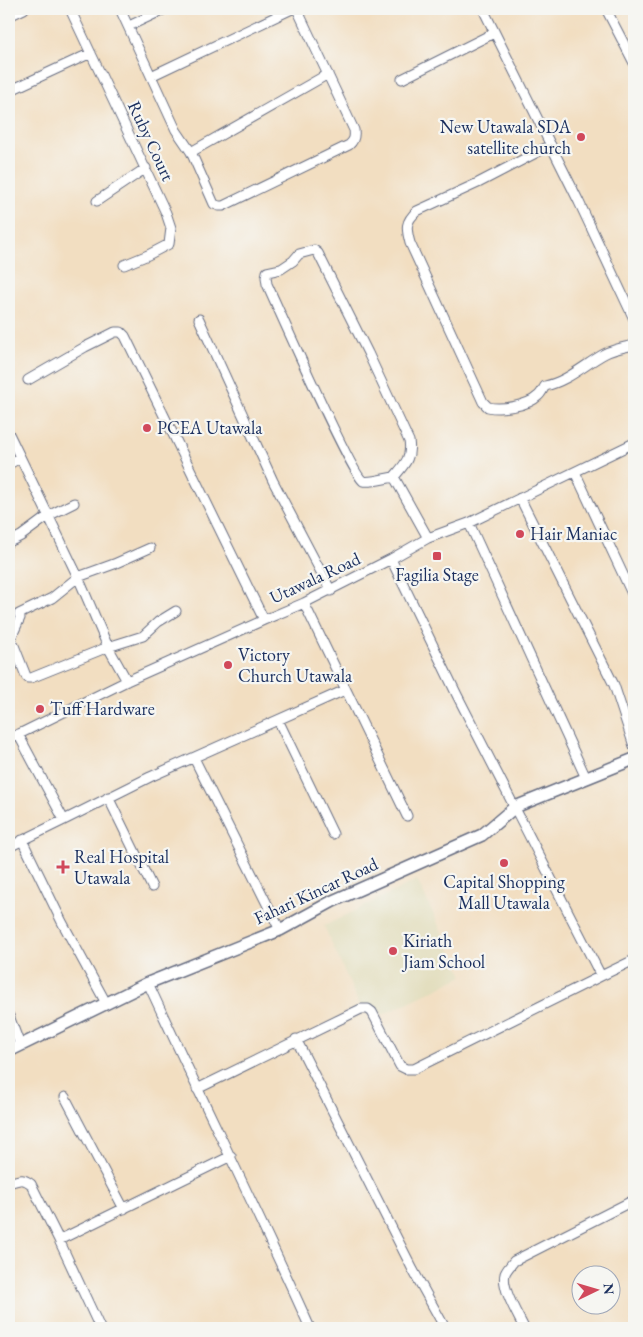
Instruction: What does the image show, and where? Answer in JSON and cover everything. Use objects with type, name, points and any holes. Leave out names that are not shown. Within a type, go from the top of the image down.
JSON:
[{"type":"street","points":[[9,16],[24,9]]},
{"type":"street","name":"Ruby Court","points":[[70,9],[146,168],[166,213],[170,228],[169,244],[124,265]]},
{"type":"street","points":[[120,9],[176,130],[191,152],[214,204],[218,206],[223,206],[249,194],[353,142],[355,137],[354,130],[297,9]]},
{"type":"street","points":[[129,26],[164,9]]},
{"type":"street","points":[[151,76],[292,9]]},
{"type":"street","points":[[483,9],[579,202],[634,319]]},
{"type":"street","points":[[606,9],[634,63]]},
{"type":"street","points":[[402,79],[494,32]]},
{"type":"street","points":[[9,91],[91,53]]},
{"type":"street","points":[[191,152],[328,74]]},
{"type":"street","points":[[551,145],[417,212],[410,218],[407,226],[410,243],[483,402],[488,407],[500,408],[525,404],[538,396],[545,386],[566,378],[606,353],[634,345]]},
{"type":"street","points":[[97,201],[146,168]]},
{"type":"street","points":[[314,250],[318,253],[409,441],[409,455],[394,477],[368,482],[362,480],[359,476],[267,284],[267,272],[280,269],[293,261],[299,254],[314,250]]},
{"type":"street","points":[[199,319],[273,481],[331,591]]},
{"type":"street","points":[[28,380],[115,332],[121,332],[125,336],[264,620]]},
{"type":"street","points":[[9,434],[78,578],[108,647],[127,681]]},
{"type":"street","name":"Utawala Road","points":[[9,740],[127,681],[331,591],[428,538],[469,524],[634,443]]},
{"type":"street","points":[[9,464],[20,458]]},
{"type":"street","points":[[575,472],[634,598]]},
{"type":"street","points":[[394,477],[428,538]]},
{"type":"street","points":[[520,498],[614,685],[634,746]]},
{"type":"street","points":[[9,542],[21,536],[48,516],[74,503]]},
{"type":"street","points":[[469,524],[586,778]]},
{"type":"street","points":[[150,548],[78,578],[52,598],[19,614],[20,618],[11,638],[26,676],[31,678],[108,647],[143,636],[158,622],[176,611]]},
{"type":"street","points":[[391,559],[457,696],[601,976]]},
{"type":"street","points":[[304,603],[407,816]]},
{"type":"street","points":[[9,847],[108,797],[345,690]]},
{"type":"street","points":[[278,720],[333,834]]},
{"type":"street","points":[[18,734],[64,820]]},
{"type":"street","points":[[194,758],[280,930]]},
{"type":"street","name":"Fahari Kincar Road","points":[[9,1050],[148,983],[280,930],[333,900],[482,835],[514,807],[634,758]]},
{"type":"street","points":[[108,797],[152,887]]},
{"type":"street","points":[[22,840],[62,922],[106,1003]]},
{"type":"street","points":[[197,1089],[361,1009],[368,1009],[372,1012],[400,1066],[406,1069],[414,1069],[634,960]]},
{"type":"street","points":[[148,983],[310,1328]]},
{"type":"street","points":[[9,1016],[20,1045]]},
{"type":"street","points":[[296,1040],[413,1270],[445,1328]]},
{"type":"street","points":[[65,1096],[124,1209]]},
{"type":"street","points":[[59,1240],[230,1156]]},
{"type":"street","points":[[9,1184],[20,1179],[26,1180],[31,1184],[100,1328]]},
{"type":"street","points":[[524,1328],[504,1283],[505,1273],[514,1261],[634,1200]]},
{"type":"shaded area","name":"Kiriath Jiam School","points":[[417,880],[463,976],[382,1015],[374,1007],[359,1004],[324,926]]},
{"type":"place","name":"New Utawala SDA satellite church","points":[[581,137]]},
{"type":"place","name":"PCEA Utawala","points":[[147,428]]},
{"type":"place","name":"Hair Maniac","points":[[520,534]]},
{"type":"place","name":"Fagilia Stage","points":[[437,556]]},
{"type":"place","name":"Victory Church Utawala","points":[[228,665]]},
{"type":"place","name":"Tuff Hardware","points":[[40,709]]},
{"type":"place","name":"Capital Shopping Mall Utawala","points":[[504,863]]},
{"type":"place","name":"Real Hospital Utawala","points":[[63,867]]},
{"type":"place","name":"Kiriath Jiam School","points":[[393,951]]}]
